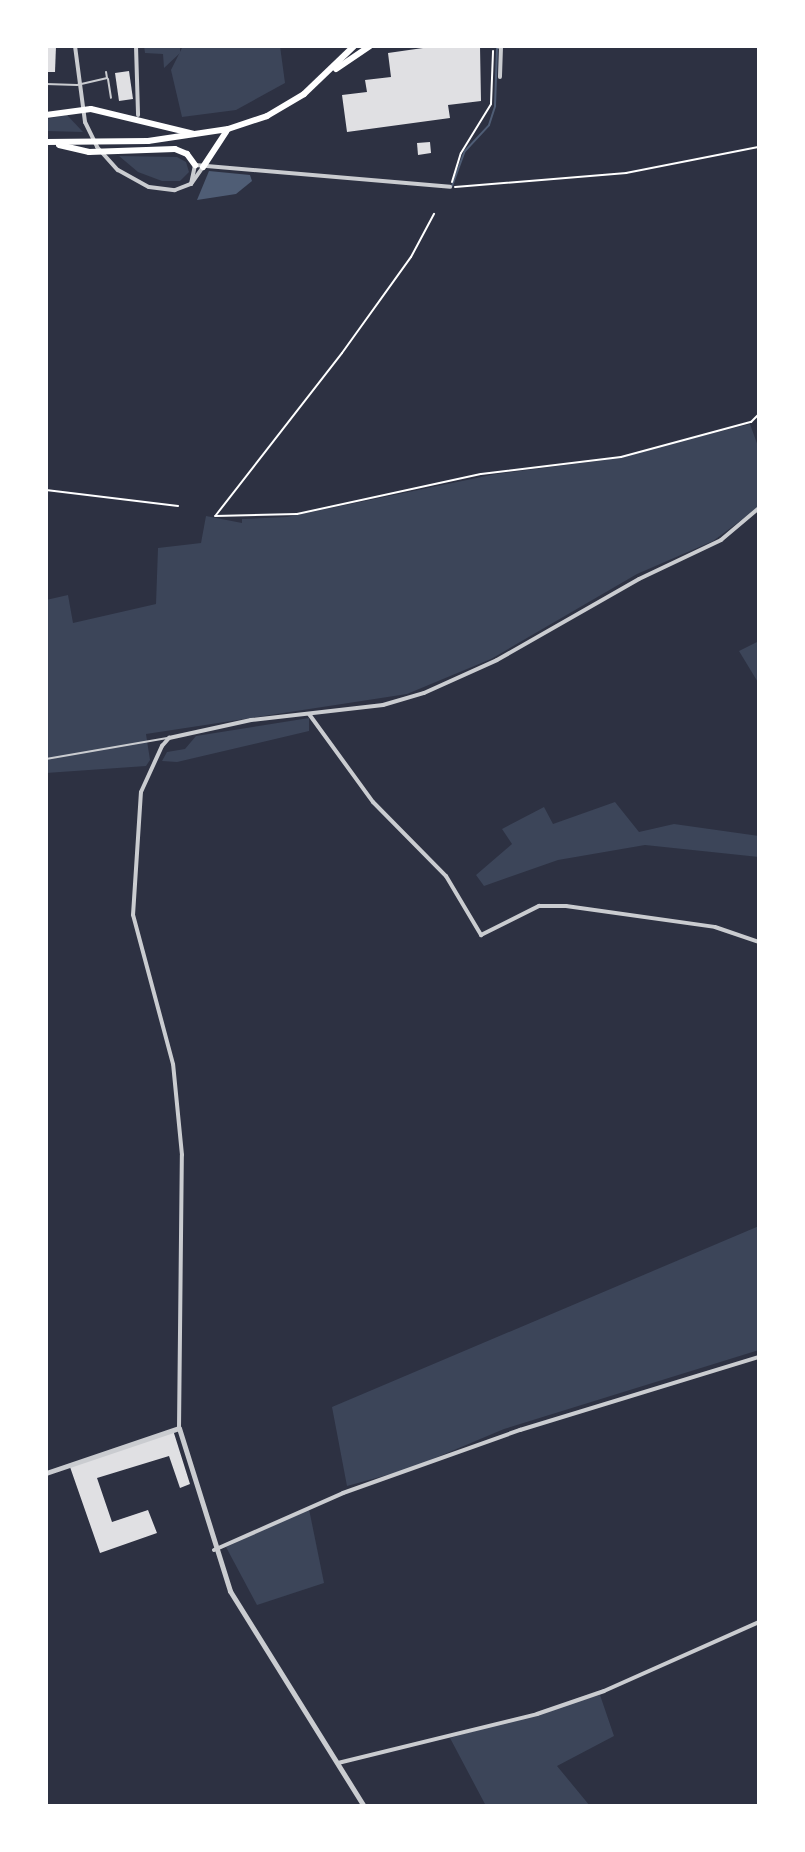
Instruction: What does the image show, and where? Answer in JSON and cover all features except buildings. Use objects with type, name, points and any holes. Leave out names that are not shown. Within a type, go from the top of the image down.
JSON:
[{"type":"main road","points":[[333,71],[354,46]]},
{"type":"main road","points":[[49,142],[106,142],[205,135],[228,129],[283,107],[370,46]]},
{"type":"main road","points":[[46,115],[81,108],[205,135]]},
{"type":"main road","points":[[49,142],[89,152],[175,149],[187,154],[199,166],[228,129]]},
{"type":"street","points":[[75,46],[77,85],[89,135],[118,170],[166,190],[191,184],[199,166],[453,187]]},
{"type":"street","points":[[136,46],[138,115]]},
{"type":"street","points":[[497,46],[500,77]]},
{"type":"street","points":[[364,1806],[242,1612],[214,1550],[179,1428],[182,1155],[173,1064],[133,915],[141,792],[151,763],[169,738],[251,720],[383,705],[463,676],[540,638],[639,579],[721,540],[759,508]]},
{"type":"street","points":[[309,714],[373,802],[446,876],[481,935],[539,906],[566,906],[715,927],[759,942]]},
{"type":"street","points":[[214,1550],[343,1493],[520,1430],[759,1357]]},
{"type":"street","points":[[46,1473],[143,1436],[179,1428]]},
{"type":"street","points":[[337,1764],[551,1710],[759,1622]]},
{"type":"lane","points":[[106,72],[111,98]]},
{"type":"lane","points":[[46,84],[77,85],[107,78]]},
{"type":"lane","points":[[46,759],[169,738]]},
{"type":"path","points":[[497,46],[491,104],[461,153],[453,187],[626,173],[759,147]]},
{"type":"path","points":[[434,214],[411,257],[342,353],[215,516],[297,514],[481,474],[621,457],[747,423],[759,414]]},
{"type":"path","points":[[46,490],[178,506]]},
{"type":"shaded area","points":[[144,46],[180,46],[180,53],[164,68],[163,54],[145,53]]},
{"type":"shaded area","points":[[183,46],[280,46],[285,83],[236,110],[182,117],[171,70]]},
{"type":"shaded area","points":[[67,115],[83,132],[46,131],[46,119]]},
{"type":"shaded area","points":[[119,156],[177,157],[186,162],[189,172],[180,181],[162,181],[138,172]]},
{"type":"shaded area","points":[[209,171],[250,175],[252,181],[236,194],[197,200]]},
{"type":"shaded area","points":[[750,424],[759,449],[759,507],[713,541],[637,574],[491,659],[407,694],[146,734],[150,760],[146,766],[46,773],[46,600],[68,595],[73,623],[156,604],[158,548],[201,543],[206,516],[242,523],[242,519],[287,517],[496,474],[605,460]]},
{"type":"shaded area","points":[[759,641],[759,684],[739,651]]},
{"type":"shaded area","points":[[309,718],[309,731],[177,762],[162,761],[167,752],[185,749],[196,736]]},
{"type":"shaded area","points":[[615,802],[639,832],[674,824],[759,836],[759,857],[645,845],[558,860],[484,886],[476,875],[512,844],[502,829],[544,807],[553,824]]},
{"type":"shaded area","points":[[759,1226],[759,1350],[504,1429],[409,1469],[347,1486],[332,1407]]},
{"type":"shaded area","points":[[309,1509],[324,1583],[257,1605],[226,1547]]},
{"type":"shaded area","points":[[600,1695],[614,1736],[557,1766],[590,1806],[486,1806],[450,1738]]},
{"type":"waterway","points":[[452,186],[465,151],[489,125],[495,106],[497,48]]}]
